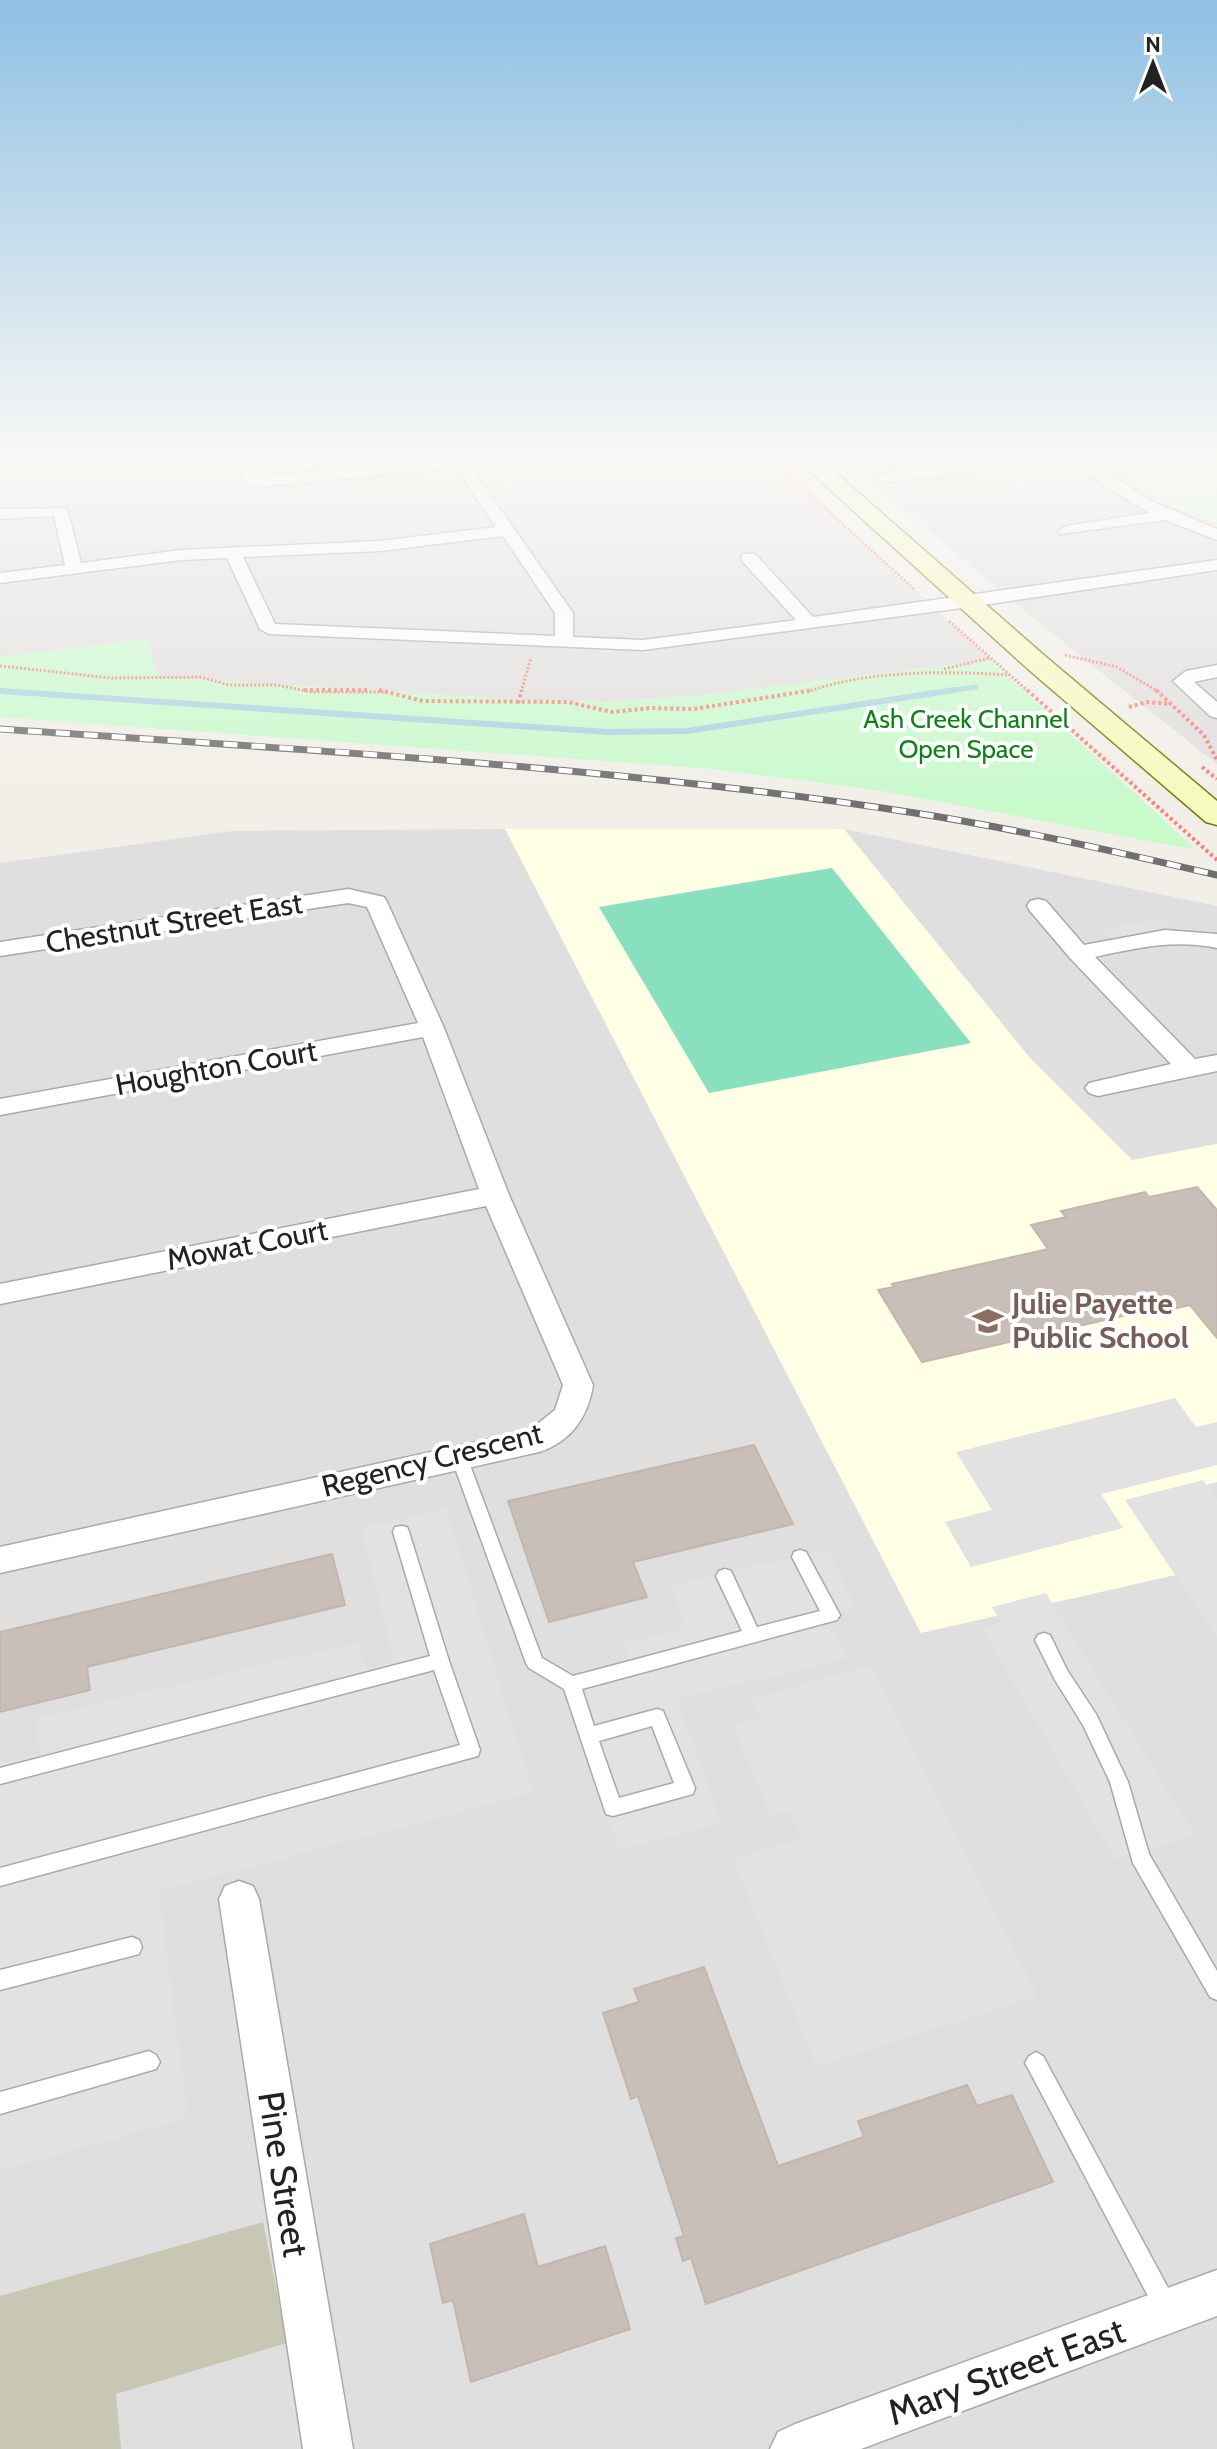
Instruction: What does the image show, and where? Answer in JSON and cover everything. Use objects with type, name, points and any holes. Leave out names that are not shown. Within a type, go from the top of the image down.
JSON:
[{"type":"street","points":[[0,578],[47,572]]},
{"type":"street","points":[[242,572],[269,629],[643,645],[1168,572]]},
{"type":"street","points":[[535,572],[564,613],[564,641]]},
{"type":"street","points":[[762,572],[809,623]]},
{"type":"street","points":[[936,572],[1037,663],[1217,816]]},
{"type":"street","points":[[1217,671],[1193,675],[1182,681],[1217,712]]},
{"type":"street","name":"Chestnut Street East","points":[[0,949],[348,896]]},
{"type":"street","name":"Regency Crescent","points":[[0,1560],[539,1440],[562,1426],[574,1406],[578,1385],[495,1195],[432,1028],[376,902],[348,896]]},
{"type":"street","points":[[1038,906],[1078,953],[1189,1068]]},
{"type":"street","points":[[1078,953],[1173,935],[1202,936],[1217,941]]},
{"type":"street","name":"Houghton Court","points":[[0,1107],[432,1028]]},
{"type":"street","points":[[1098,1088],[1217,1063]]},
{"type":"street","name":"Mowat Court","points":[[0,1294],[495,1195]]},
{"type":"street","name":"Pine Street","points":[[239,1899],[328,2449]]},
{"type":"street","name":"Mary Street East","points":[[823,2444],[1217,2293]]},
{"type":"lane","points":[[459,1457],[535,1663],[571,1684],[588,1736],[613,1808],[686,1788],[657,1717],[588,1736]]},
{"type":"lane","points":[[0,1877],[471,1750],[401,1532]]},
{"type":"lane","points":[[571,1684],[831,1615],[800,1557]]},
{"type":"lane","points":[[725,1576],[753,1637]]},
{"type":"lane","points":[[1044,1640],[1061,1675],[1090,1720],[1119,1782],[1140,1857],[1217,1990]]},
{"type":"lane","points":[[0,1776],[440,1661]]},
{"type":"lane","points":[[0,1980],[132,1947]]},
{"type":"lane","points":[[0,2103],[149,2062]]},
{"type":"lane","points":[[1036,2063],[1168,2311]]},
{"type":"path","points":[[896,572],[1217,860]]},
{"type":"path","points":[[518,703],[533,651]]},
{"type":"path","points":[[1064,655],[1126,671],[1173,704],[1204,735],[1217,760]]},
{"type":"path","points":[[0,666],[111,678],[201,677],[229,685],[277,685],[321,693],[378,690],[423,701],[568,702],[612,712],[694,709],[755,698],[803,694],[835,682],[939,671],[990,658]]},
{"type":"path","points":[[939,671],[1009,675]]},
{"type":"path","points":[[1129,707],[1147,702],[1173,704]]},
{"type":"shaded area","points":[[0,572],[895,572],[991,660],[697,696],[604,702],[157,677],[147,639],[0,657]]},
{"type":"shaded area","points":[[978,572],[1217,572],[1217,764]]},
{"type":"shaded area","points":[[505,829],[921,1633],[1151,1499],[1217,1482],[1217,2449],[0,2449],[0,863],[232,831]]},
{"type":"shaded area","name":"Julie Payette Public School","points":[[505,829],[844,829],[1030,1058],[1132,1160],[1217,1144],[1217,1482],[1151,1499],[1193,1571],[921,1633]]},
{"type":"shaded area","points":[[844,829],[1217,906],[1217,1144],[1132,1160],[1030,1058]]},
{"type":"shaded area","points":[[1162,918],[1173,929],[1113,940],[1102,929]]},
{"type":"shaded area","points":[[1175,1398],[1196,1427],[1217,1422],[1217,1465],[1101,1494],[1123,1528],[971,1567],[945,1522],[992,1510],[956,1452]]},
{"type":"shaded area","points":[[1203,1480],[1217,1499],[1217,1638],[1125,1500]]},
{"type":"shaded area","points":[[447,1509],[533,1793],[159,1891],[188,2118],[0,2171],[0,1763],[39,1754],[36,1718],[359,1642],[366,1670],[395,1663],[361,1528]]},
{"type":"shaded area","points":[[828,1549],[856,1609],[828,1616],[847,1658],[677,1699],[722,1824],[619,1850],[568,1686],[632,1670],[623,1643],[687,1628],[671,1585]]},
{"type":"shaded area","points":[[1046,1593],[1195,1835],[1115,1860],[982,1628],[1001,1622],[992,1607]]},
{"type":"shaded area","points":[[871,1666],[1038,1996],[816,2067],[733,1859],[802,1838],[789,1811],[771,1815],[732,1726],[760,1718],[752,1698]]},
{"type":"shaded area","points":[[263,2222],[287,2343],[116,2394],[121,2449],[0,2449],[0,2296]]},
{"type":"green space","name":"Ash Creek Channel Open Space","points":[[148,639],[157,677],[604,702],[697,696],[991,660],[1196,850],[883,791],[714,769],[0,717],[0,657]]},
{"type":"green space","points":[[832,868],[971,1043],[709,1093],[599,907]]},
{"type":"building","points":[[1197,1187],[1217,1210],[1217,1338],[1190,1305],[1164,1311],[1161,1307],[922,1362],[878,1290],[894,1287],[892,1284],[1048,1249],[1031,1225],[1066,1217],[1061,1211],[1145,1192],[1149,1197]]},
{"type":"building","points":[[754,1445],[793,1524],[633,1562],[647,1597],[549,1622],[508,1501]]},
{"type":"building","points":[[332,1554],[345,1605],[87,1667],[90,1690],[0,1712],[0,1632]]},
{"type":"building","points":[[704,1967],[778,2166],[864,2137],[858,2121],[967,2085],[977,2106],[1012,2095],[1053,2182],[706,2304],[691,2258],[683,2261],[676,2238],[684,2236],[638,2096],[631,2099],[603,2013],[639,2002],[634,1989]]},
{"type":"building","points":[[524,2214],[538,2267],[605,2246],[630,2329],[471,2382],[453,2300],[443,2303],[430,2244]]},
{"type":"waterway","points":[[941,692],[976,687]]},
{"type":"waterway","points":[[20,692],[0,691],[608,732],[687,731],[954,690]]},
{"type":"railway","points":[[0,729],[344,752],[687,783],[953,819],[1217,875]]},
{"type":"place","name":"Julie Payette Public School","points":[[988,1321]]}]
